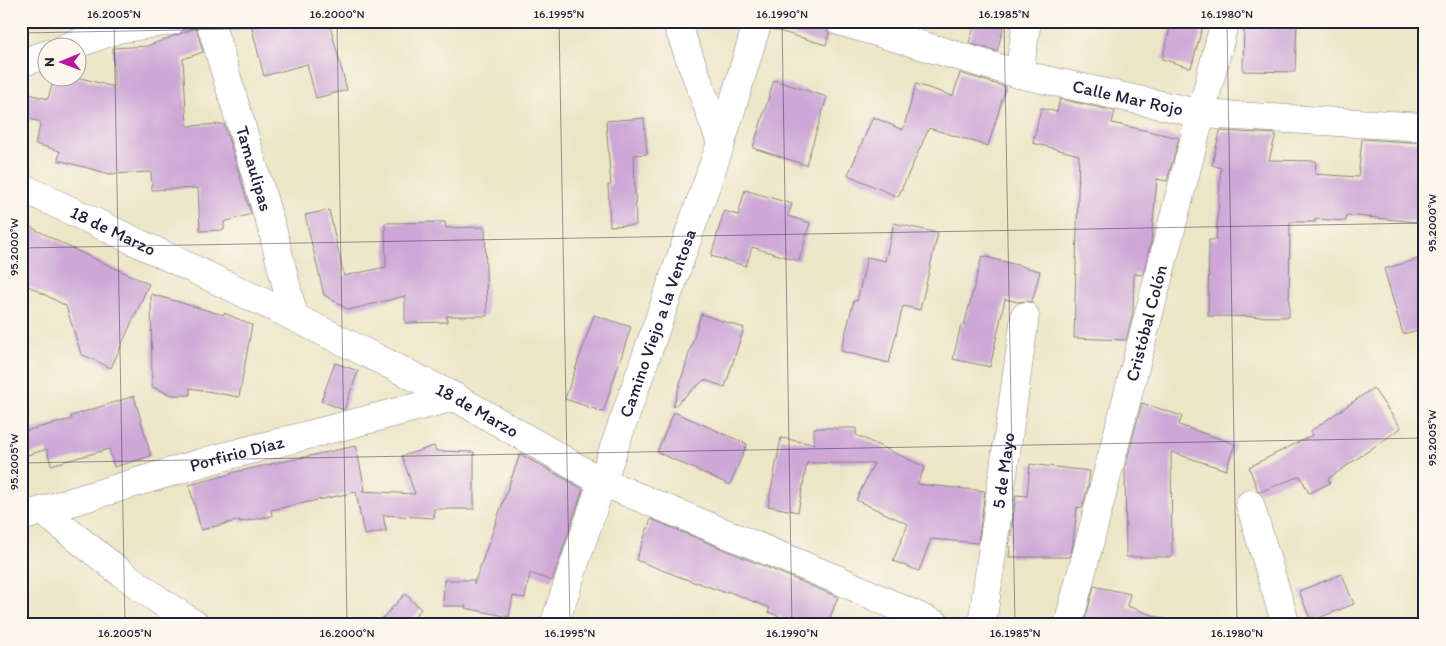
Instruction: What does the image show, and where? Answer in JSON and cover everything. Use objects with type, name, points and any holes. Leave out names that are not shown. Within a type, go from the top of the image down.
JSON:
[{"type":"street","points":[[88,40],[118,29],[172,21]]},
{"type":"street","name":"Tamaulipas","points":[[210,21],[273,232],[294,317]]},
{"type":"street","points":[[676,21],[721,143]]},
{"type":"street","name":"Camino Viejo a la Ventosa","points":[[554,625],[721,143],[758,21]]},
{"type":"street","name":"Calle Mar Rojo","points":[[839,21],[1019,74],[1202,114],[1425,127]]},
{"type":"street","points":[[1019,74],[1027,21]]},
{"type":"street","name":"Cristóbal Colón","points":[[1068,625],[1226,21]]},
{"type":"street","points":[[21,63],[38,57]]},
{"type":"street","name":"18 de Marzo","points":[[21,187],[294,317],[455,397],[602,482],[840,581],[937,625]]},
{"type":"street","name":"5 de Mayo","points":[[982,625],[1025,316]]},
{"type":"street","name":"Porfirio Díaz","points":[[32,514],[211,460],[455,397]]},
{"type":"street","points":[[1250,504],[1286,625]]},
{"type":"street","points":[[32,514],[196,625]]},
{"type":"building","points":[[250,21],[329,21],[347,90],[316,98],[307,64],[264,76]]},
{"type":"building","points":[[773,21],[824,21],[824,25],[829,33],[826,45],[772,29]]},
{"type":"building","points":[[976,21],[1005,21],[997,51],[969,43]]},
{"type":"building","points":[[1172,21],[1204,21],[1191,68],[1162,59]]},
{"type":"building","points":[[1244,21],[1297,21],[1295,72],[1243,71]]},
{"type":"building","points":[[196,28],[203,52],[183,59],[187,126],[224,124],[251,214],[224,222],[224,230],[200,231],[198,188],[152,190],[151,172],[110,174],[58,160],[60,151],[35,144],[41,122],[21,117],[21,92],[48,99],[51,88],[88,88],[88,80],[114,87],[113,48],[147,46]]},
{"type":"building","points":[[960,73],[1006,87],[988,146],[929,128],[898,197],[848,175],[873,117],[903,130],[916,84],[953,96]]},
{"type":"building","points":[[774,80],[827,97],[806,165],[753,148]]},
{"type":"building","points":[[1060,99],[1115,111],[1112,123],[1179,138],[1167,181],[1157,179],[1151,242],[1143,275],[1134,274],[1133,312],[1126,340],[1074,338],[1079,155],[1033,143],[1041,108],[1057,112]]},
{"type":"building","points":[[644,118],[647,154],[634,155],[636,225],[610,226],[608,185],[611,185],[606,121]]},
{"type":"building","points":[[1220,131],[1276,134],[1269,160],[1316,161],[1315,174],[1358,177],[1362,139],[1425,143],[1425,223],[1347,215],[1346,221],[1315,219],[1315,222],[1290,222],[1289,317],[1208,316],[1209,240],[1216,240],[1221,168],[1212,165]]},
{"type":"building","points":[[745,190],[792,204],[788,216],[810,223],[799,261],[752,247],[746,266],[711,256],[724,211],[738,215]]},
{"type":"building","points":[[329,210],[344,276],[386,267],[385,223],[445,222],[446,228],[485,227],[487,316],[447,316],[447,322],[405,323],[405,296],[349,310],[324,295],[305,215]]},
{"type":"building","points":[[21,222],[67,246],[149,284],[111,368],[81,354],[66,306],[21,282]]},
{"type":"building","points":[[894,223],[938,233],[920,310],[903,306],[889,363],[841,351],[854,300],[857,301],[867,257],[885,261]]},
{"type":"building","points":[[982,256],[1040,271],[1032,302],[1018,302],[1005,299],[990,367],[953,359],[961,325],[964,326]]},
{"type":"building","points":[[1425,257],[1425,328],[1403,334],[1384,269]]},
{"type":"building","points":[[151,294],[223,315],[224,313],[252,325],[239,397],[190,388],[190,395],[172,395],[152,387]]},
{"type":"building","points":[[701,314],[744,328],[725,387],[704,380],[673,407]]},
{"type":"building","points":[[594,315],[631,327],[603,412],[565,399]]},
{"type":"building","points":[[335,363],[358,371],[344,410],[321,401]]},
{"type":"building","points":[[1373,388],[1401,428],[1328,479],[1330,483],[1309,493],[1300,476],[1260,492],[1258,491],[1249,467],[1313,435],[1311,431]]},
{"type":"building","points":[[134,396],[151,456],[114,467],[109,449],[51,465],[47,449],[21,457],[21,432],[72,419],[71,416]]},
{"type":"building","points":[[1142,403],[1182,416],[1179,425],[1235,444],[1226,470],[1171,452],[1172,557],[1126,557],[1125,467]]},
{"type":"building","points":[[674,412],[747,444],[730,485],[657,452]]},
{"type":"building","points":[[814,428],[856,428],[856,435],[925,467],[917,484],[985,491],[978,543],[931,539],[919,571],[893,561],[908,524],[856,500],[874,463],[807,463],[798,512],[768,506],[781,438],[814,444]]},
{"type":"building","points":[[356,446],[365,490],[361,491],[415,494],[402,456],[434,446],[436,451],[474,452],[474,509],[434,509],[434,518],[383,515],[386,531],[364,535],[356,492],[271,510],[272,516],[240,522],[240,520],[201,530],[189,485],[230,473]]},
{"type":"building","points":[[520,454],[583,489],[552,581],[530,573],[525,598],[513,596],[509,617],[465,608],[466,606],[443,606],[444,580],[474,580],[474,584]]},
{"type":"building","points":[[1030,464],[1090,471],[1082,508],[1077,507],[1070,557],[1009,557],[1016,495],[1027,496]]},
{"type":"building","points":[[651,519],[838,597],[827,625],[800,625],[768,612],[770,608],[727,591],[726,593],[696,583],[636,560]]},
{"type":"building","points":[[1342,574],[1354,604],[1311,621],[1299,591]]},
{"type":"building","points":[[1094,586],[1130,594],[1127,606],[1170,621],[1170,625],[1084,625]]},
{"type":"building","points":[[405,594],[421,609],[407,625],[376,625]]}]
